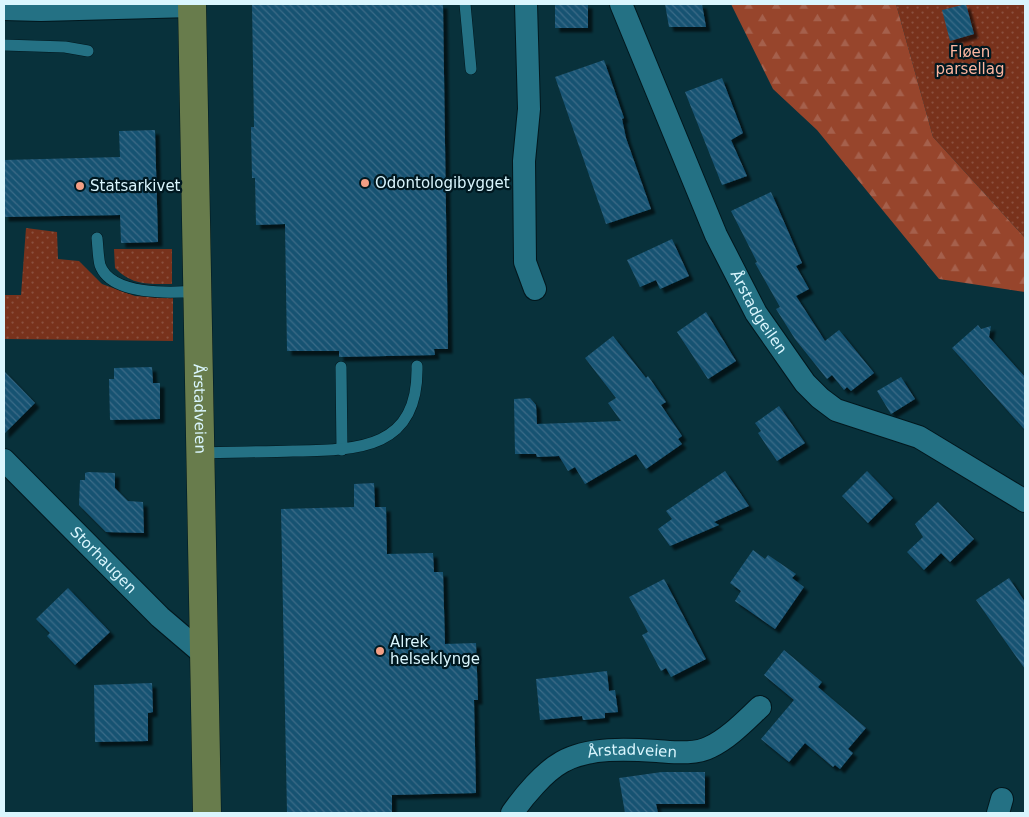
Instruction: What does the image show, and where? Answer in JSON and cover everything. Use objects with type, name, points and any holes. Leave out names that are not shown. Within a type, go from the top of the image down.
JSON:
[{"type":"main road","name":"Årstadveien","points":[[192,5],[207,813]]},
{"type":"street","points":[[526,4],[529,109],[524,161],[525,262],[534,289]]},
{"type":"street","name":"Årstadgeilen","points":[[621,4],[716,235],[756,313],[805,383],[836,410],[919,437],[1025,501]]},
{"type":"street","points":[[4,9],[40,10],[192,5]]},
{"type":"street","name":"Storhaugen","points":[[4,460],[160,617],[200,652],[204,659]]},
{"type":"street","name":"Årstadveien","points":[[512,813],[526,794],[562,762],[590,753],[649,750],[684,752],[708,748],[733,732],[760,707]]},
{"type":"lane","points":[[464,4],[471,69]]},
{"type":"lane","points":[[4,44],[64,47],[88,51]]},
{"type":"lane","points":[[97,238],[100,267],[111,278],[126,286],[158,292],[197,291]]},
{"type":"lane","points":[[200,453],[342,450],[369,445],[390,434],[413,406],[417,366]]},
{"type":"lane","points":[[341,367],[342,450]]},
{"type":"green space","points":[[731,4],[896,4],[933,137],[1025,238],[1025,292],[939,279],[817,130],[773,89]]},
{"type":"green space","name":"Fløen parsellag","points":[[896,4],[1025,4],[1025,238],[933,137]]},
{"type":"green space","points":[[26,228],[57,232],[58,259],[79,261],[102,284],[135,296],[173,298],[173,341],[4,339],[4,295],[21,295]]},
{"type":"green space","points":[[114,249],[172,249],[172,284],[142,283],[128,278],[115,268]]},
{"type":"building","name":"Odontologibygget","points":[[252,4],[443,4],[448,349],[434,349],[435,355],[339,357],[339,351],[287,351],[285,224],[256,225],[255,178],[252,178],[251,127],[254,127]]},
{"type":"building","points":[[555,4],[588,4],[588,28],[555,28]]},
{"type":"building","points":[[665,4],[702,4],[706,27],[669,27]]},
{"type":"building","points":[[966,4],[974,34],[950,41],[942,10]]},
{"type":"building","points":[[604,60],[624,118],[622,119],[626,138],[651,209],[606,224],[555,77]]},
{"type":"building","points":[[722,78],[743,133],[731,140],[747,176],[722,185],[685,92]]},
{"type":"building","name":"Statsarkivet","points":[[155,130],[158,242],[121,243],[120,215],[4,217],[4,160],[120,157],[119,131]]},
{"type":"building","points":[[771,192],[802,263],[796,266],[809,289],[796,296],[825,341],[839,330],[874,373],[851,391],[847,387],[844,390],[832,375],[827,379],[795,339],[776,309],[780,307],[755,263],[757,262],[731,211]]},
{"type":"building","points":[[672,239],[689,276],[660,289],[656,280],[640,287],[627,260]]},
{"type":"building","points":[[706,312],[736,361],[708,379],[677,332]]},
{"type":"building","points":[[978,325],[981,329],[991,326],[989,337],[1025,377],[1025,430],[952,348]]},
{"type":"building","points":[[613,336],[646,378],[648,376],[666,402],[661,405],[682,436],[678,439],[682,444],[646,469],[636,454],[585,484],[575,467],[568,471],[559,456],[537,457],[536,454],[515,454],[514,399],[530,398],[536,405],[537,424],[621,421],[608,403],[616,398],[585,358]]},
{"type":"building","points":[[152,367],[153,383],[160,383],[160,419],[110,420],[109,379],[114,379],[114,368]]},
{"type":"building","points":[[4,371],[35,403],[4,434]]},
{"type":"building","points":[[901,377],[915,399],[891,414],[877,391]]},
{"type":"building","points":[[779,406],[805,443],[777,461],[758,433],[761,431],[755,423]]},
{"type":"building","points":[[725,471],[749,506],[714,522],[719,525],[670,546],[658,529],[672,519],[666,511]]},
{"type":"building","points":[[867,471],[893,498],[868,523],[842,496]]},
{"type":"building","points":[[85,473],[115,473],[115,488],[128,501],[143,502],[144,533],[106,532],[79,505],[80,480],[85,480]]},
{"type":"building","name":"Alrek helseklynge","points":[[374,483],[375,507],[386,507],[387,554],[433,553],[434,572],[443,572],[445,644],[476,643],[478,700],[474,700],[476,793],[392,795],[392,813],[287,813],[281,509],[354,507],[354,484]]},
{"type":"building","points":[[938,502],[974,539],[950,562],[941,553],[924,570],[907,552],[923,537],[915,524]]},
{"type":"building","points":[[753,550],[765,559],[768,555],[796,574],[792,578],[804,587],[775,629],[735,601],[741,591],[730,583]]},
{"type":"building","points":[[1009,578],[1025,602],[1025,669],[976,600]]},
{"type":"building","points":[[664,579],[706,659],[671,677],[666,668],[661,671],[642,635],[648,632],[629,597]]},
{"type":"building","points":[[68,588],[110,632],[75,665],[47,636],[50,633],[36,619]]},
{"type":"building","points":[[784,650],[822,682],[818,687],[866,728],[848,749],[853,753],[840,769],[835,765],[833,767],[805,743],[789,762],[761,739],[794,700],[764,675]]},
{"type":"building","points":[[607,671],[609,691],[615,690],[618,712],[605,713],[605,718],[583,720],[582,716],[540,720],[536,679]]},
{"type":"building","points":[[152,683],[153,712],[148,713],[148,741],[95,742],[94,685]]},
{"type":"building","points":[[662,772],[705,772],[705,804],[656,804],[658,813],[625,813],[619,778]]},
{"type":"place","name":"Odontologibygget","points":[[365,183]]},
{"type":"place","name":"Statsarkivet","points":[[80,186]]},
{"type":"place","name":"Alrek helseklynge","points":[[380,651]]}]
